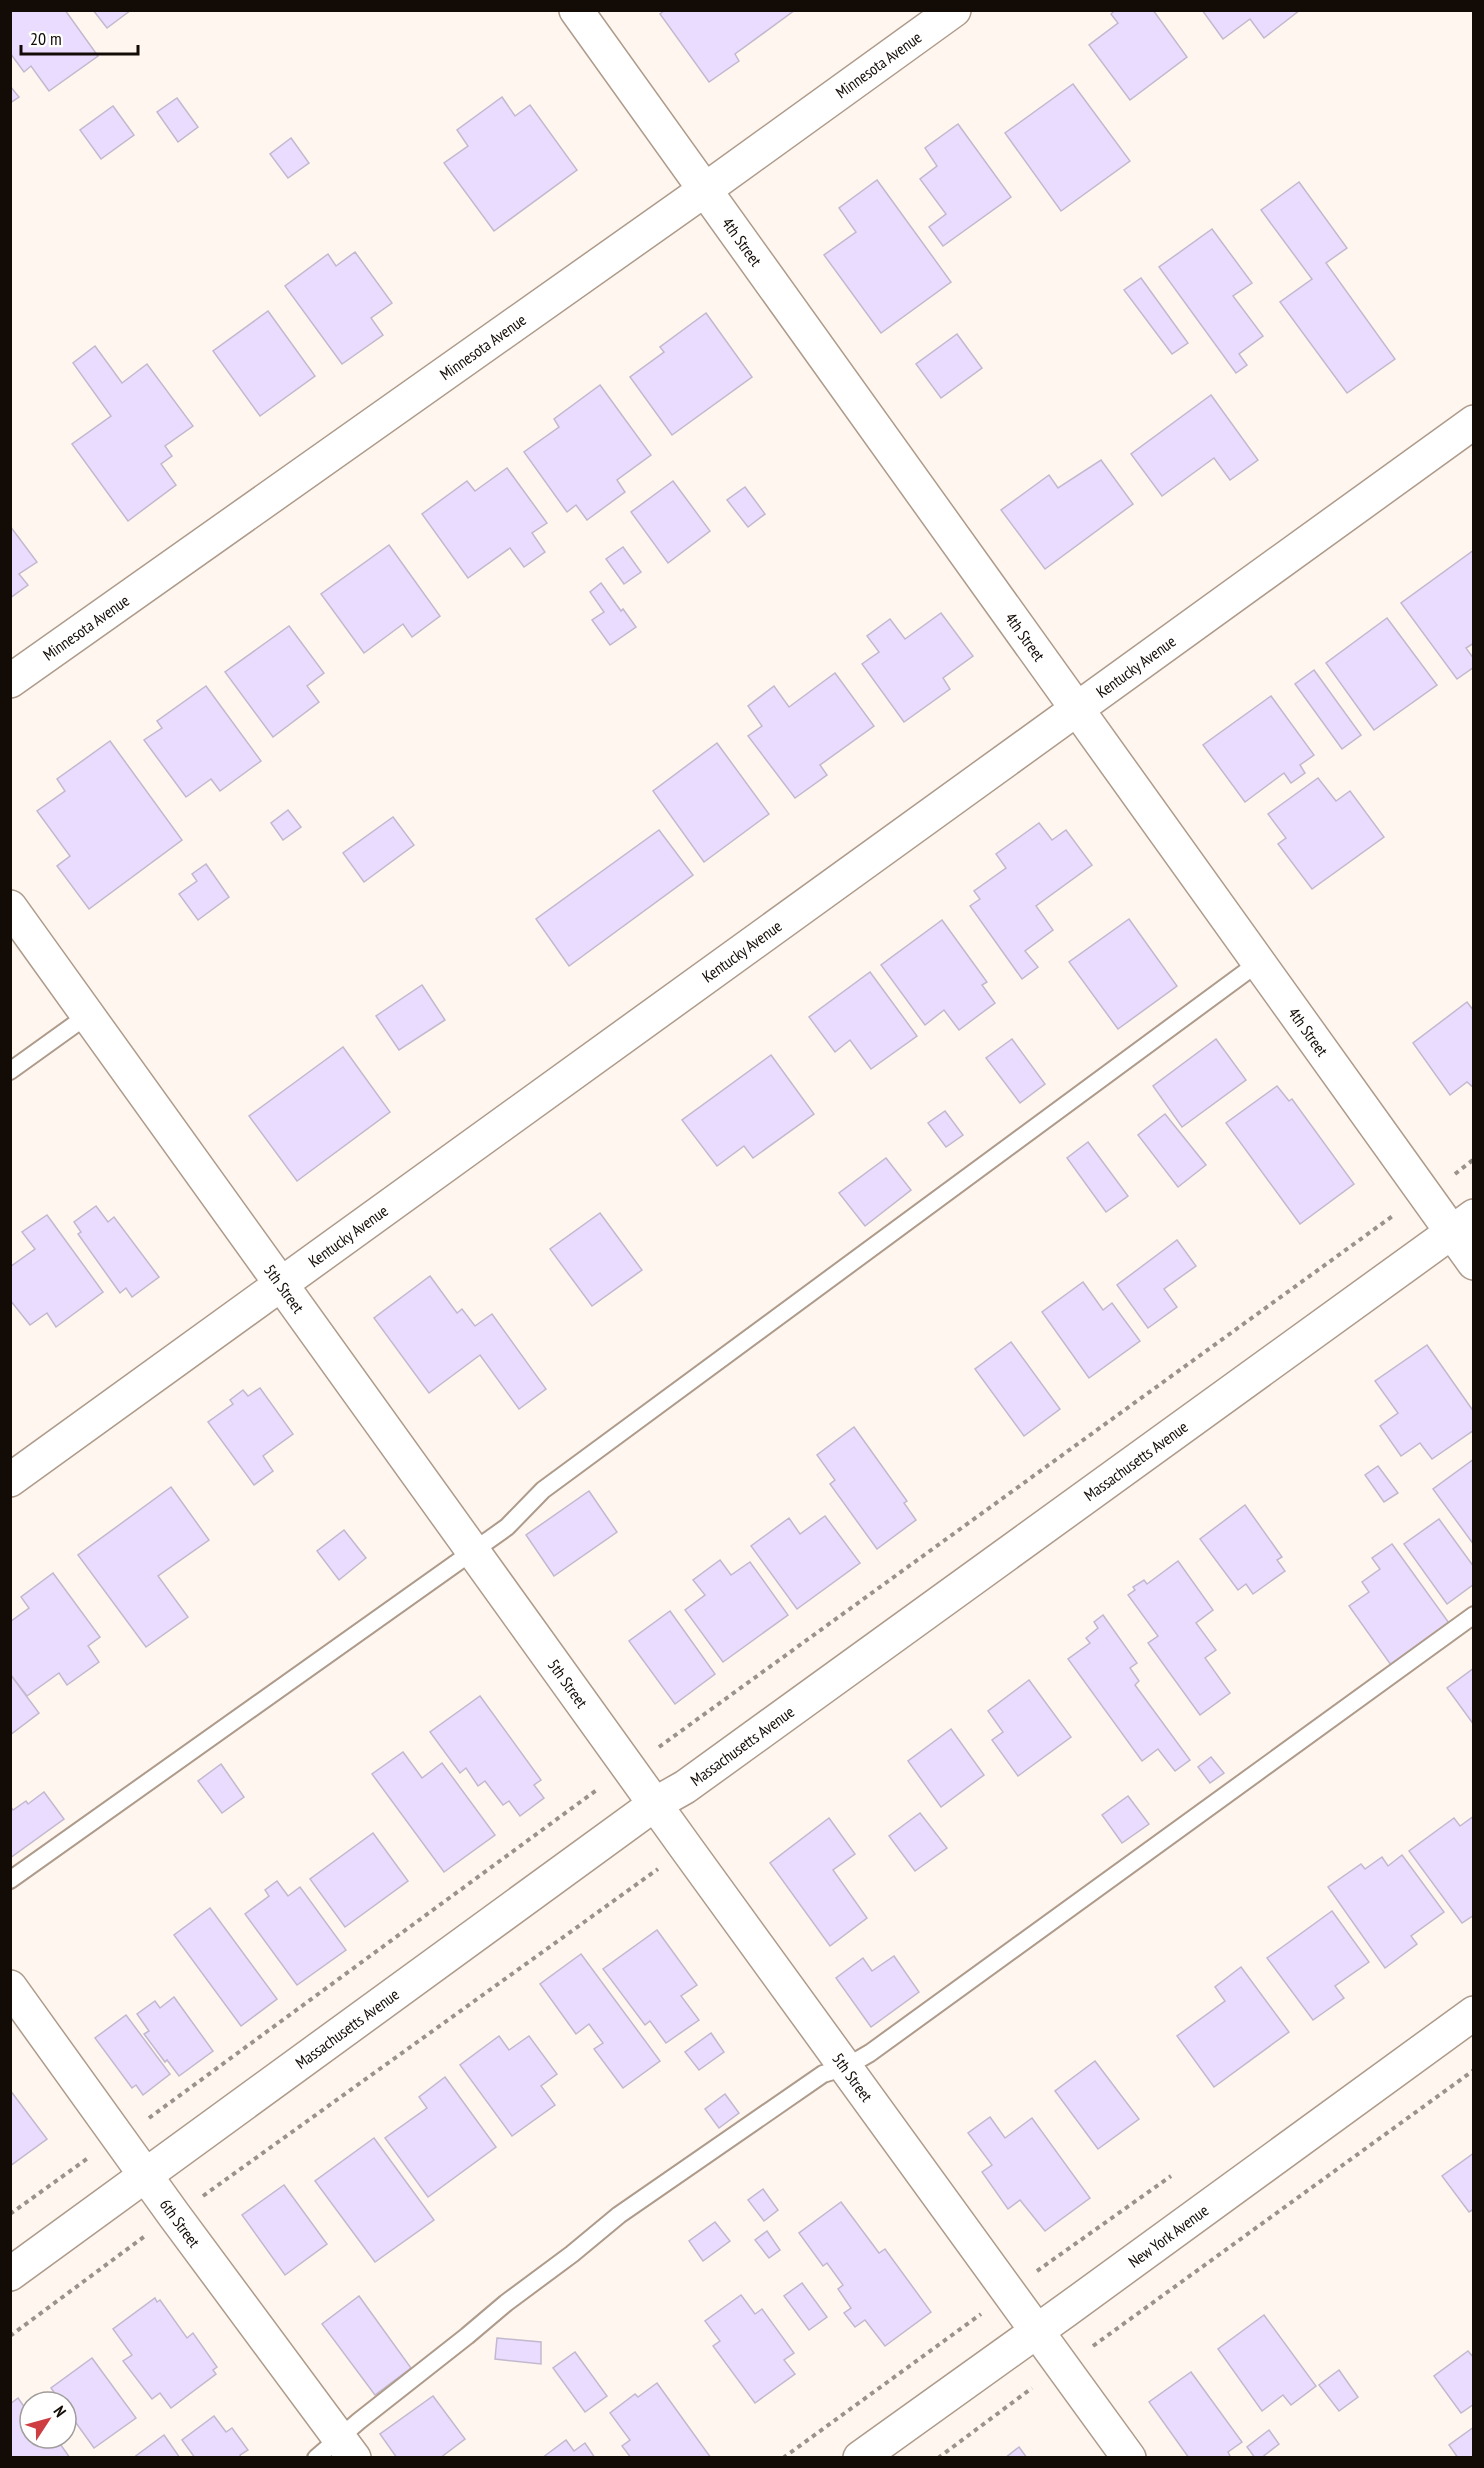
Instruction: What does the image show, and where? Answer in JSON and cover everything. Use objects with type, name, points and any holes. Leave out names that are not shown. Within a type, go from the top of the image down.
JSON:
[{"type":"street","name":"4th Street","points":[[576,10],[1258,963],[1462,1224],[1473,1263]]},
{"type":"street","name":"Minnesota Avenue","points":[[10,681],[706,189],[954,10]]},
{"type":"street","name":"Kentucky Avenue","points":[[10,1480],[1473,422]]},
{"type":"street","name":"5th Street","points":[[10,907],[687,1849],[1129,2457]]},
{"type":"street","name":"Massachusetts Avenue","points":[[10,2274],[148,2176],[655,1804],[695,1780],[1462,1224]]},
{"type":"street","name":"6th Street","points":[[10,1987],[148,2176],[337,2451]]},
{"type":"street","name":"New York Avenue","points":[[860,2457],[1473,2013]]},
{"type":"lane","points":[[10,1880],[507,1527],[543,1490],[1258,963]]},
{"type":"lane","points":[[10,1071],[88,1015]]},
{"type":"lane","points":[[337,2451],[359,2421],[619,2215],[823,2074],[846,2067],[870,2053],[1473,1615]]},
{"type":"path","points":[[1451,1180],[1458,1170],[1473,1159]]},
{"type":"path","points":[[10,2214],[120,2138],[628,1767],[1396,1214]]},
{"type":"path","points":[[10,2336],[174,2215],[687,1849]]},
{"type":"path","points":[[938,2457],[1473,2070]]},
{"type":"path","points":[[783,2457],[1009,2291],[1171,2176]]},
{"type":"building","points":[[14,10],[65,10],[98,56],[49,91],[31,66],[24,72],[10,53],[10,13]]},
{"type":"building","points":[[93,10],[131,10],[107,28]]},
{"type":"building","points":[[665,10],[795,10],[735,54],[739,61],[709,82],[660,14]]},
{"type":"building","points":[[1115,10],[1153,10],[1187,57],[1130,100],[1089,45],[1118,23],[1111,14]]},
{"type":"building","points":[[1202,10],[1300,10],[1264,38],[1250,19],[1223,39]]},
{"type":"building","points":[[1073,84],[1130,161],[1061,211],[1005,133]]},
{"type":"building","points":[[10,86],[19,97],[10,103]]},
{"type":"building","points":[[502,97],[515,116],[530,105],[577,170],[494,231],[444,163],[468,146],[457,130]]},
{"type":"building","points":[[177,98],[198,127],[178,142],[157,112]]},
{"type":"building","points":[[113,106],[134,135],[101,159],[80,130]]},
{"type":"building","points":[[958,124],[1011,197],[943,246],[929,227],[946,214],[920,179],[937,166],[925,148]]},
{"type":"building","points":[[291,138],[309,163],[288,178],[270,154]]},
{"type":"building","points":[[877,180],[951,282],[881,333],[824,255],[856,232],[839,208]]},
{"type":"building","points":[[1299,182],[1347,248],[1326,263],[1395,359],[1347,393],[1280,302],[1312,279],[1261,210]]},
{"type":"building","points":[[1212,229],[1252,283],[1233,296],[1263,336],[1239,354],[1247,365],[1236,373],[1159,267]]},
{"type":"building","points":[[355,252],[392,303],[371,318],[383,335],[342,364],[285,286],[328,254],[336,266]]},
{"type":"building","points":[[1141,278],[1188,343],[1172,354],[1124,290]]},
{"type":"building","points":[[268,311],[315,376],[260,416],[213,351]]},
{"type":"building","points":[[706,313],[752,377],[672,435],[630,377],[664,352],[660,347]]},
{"type":"building","points":[[957,334],[982,368],[941,398],[916,364]]},
{"type":"building","points":[[95,346],[122,383],[147,364],[193,426],[165,446],[172,456],[161,464],[176,485],[128,521],[72,444],[111,416],[73,363]]},
{"type":"building","points":[[600,385],[651,455],[617,480],[625,492],[587,520],[576,505],[567,512],[524,452],[559,427],[554,419]]},
{"type":"building","points":[[1211,395],[1258,460],[1230,480],[1214,458],[1162,496],[1131,454]]},
{"type":"building","points":[[1101,460],[1133,504],[1045,569],[1001,510],[1049,475],[1058,488]]},
{"type":"building","points":[[507,468],[547,523],[532,533],[545,552],[524,567],[510,548],[468,578],[422,514],[467,481],[475,491]]},
{"type":"building","points":[[673,481],[710,531],[668,563],[631,512]]},
{"type":"building","points":[[745,487],[765,514],[748,527],[727,500]]},
{"type":"building","points":[[10,526],[37,562],[19,574],[28,585],[10,598]]},
{"type":"building","points":[[389,545],[440,616],[412,637],[403,624],[364,653],[321,594]]},
{"type":"building","points":[[623,547],[641,572],[624,584],[606,559]]},
{"type":"building","points":[[1474,550],[1474,643],[1466,648],[1474,659],[1474,667],[1457,679],[1401,603]]},
{"type":"building","points":[[601,583],[636,627],[610,645],[592,620],[604,612],[590,592]]},
{"type":"building","points":[[941,613],[973,656],[943,678],[950,689],[904,722],[862,664],[879,652],[867,636],[890,619],[905,639]]},
{"type":"building","points":[[1387,618],[1437,685],[1374,730],[1326,663]]},
{"type":"building","points":[[289,626],[324,673],[307,686],[319,702],[273,737],[225,672]]},
{"type":"building","points":[[1314,670],[1361,735],[1342,749],[1295,684]]},
{"type":"building","points":[[835,673],[874,726],[820,765],[827,775],[795,798],[748,736],[762,726],[748,706],[774,686],[789,707]]},
{"type":"building","points":[[206,686],[261,761],[220,791],[211,779],[186,797],[144,740],[162,728],[157,721]]},
{"type":"building","points":[[1271,696],[1314,755],[1300,765],[1305,773],[1291,783],[1284,773],[1245,802],[1203,745]]},
{"type":"building","points":[[110,741],[182,840],[89,909],[57,866],[70,856],[37,811],[65,791],[57,779]]},
{"type":"building","points":[[717,743],[769,814],[704,862],[653,791]]},
{"type":"building","points":[[1318,778],[1336,801],[1350,791],[1384,837],[1312,889],[1278,844],[1286,838],[1268,814]]},
{"type":"building","points":[[288,810],[301,827],[283,840],[271,823]]},
{"type":"building","points":[[393,817],[414,845],[364,882],[343,853]]},
{"type":"building","points":[[1039,823],[1052,840],[1066,830],[1092,865],[1036,906],[1053,930],[1025,951],[1038,967],[1022,979],[970,906],[980,899],[974,891],[1006,868],[996,854]]},
{"type":"building","points":[[659,830],[693,875],[569,966],[536,919]]},
{"type":"building","points":[[206,864],[229,897],[198,920],[179,894],[197,881],[192,874]]},
{"type":"building","points":[[1129,919],[1177,986],[1118,1029],[1069,962]]},
{"type":"building","points":[[942,920],[987,982],[982,985],[995,1003],[959,1030],[944,1010],[925,1025],[881,965]]},
{"type":"building","points":[[870,972],[917,1036],[871,1069],[850,1040],[835,1052],[809,1017]]},
{"type":"building","points":[[422,985],[445,1020],[399,1050],[376,1016]]},
{"type":"building","points":[[1467,1002],[1474,1011],[1474,1088],[1467,1082],[1450,1095],[1413,1043]]},
{"type":"building","points":[[1012,1039],[1045,1084],[1020,1103],[986,1058]]},
{"type":"building","points":[[1216,1039],[1246,1080],[1182,1127],[1153,1086]]},
{"type":"building","points":[[343,1047],[390,1112],[297,1181],[249,1116]]},
{"type":"building","points":[[771,1055],[814,1114],[753,1158],[744,1146],[717,1166],[682,1120]]},
{"type":"building","points":[[1277,1086],[1289,1101],[1292,1099],[1354,1184],[1300,1224],[1226,1123]]},
{"type":"building","points":[[945,1111],[963,1135],[946,1147],[928,1123]]},
{"type":"building","points":[[1165,1114],[1206,1165],[1178,1187],[1138,1135]]},
{"type":"building","points":[[1088,1142],[1128,1196],[1106,1212],[1067,1158]]},
{"type":"building","points":[[886,1158],[911,1190],[865,1226],[839,1193]]},
{"type":"building","points":[[96,1206],[108,1222],[114,1217],[159,1277],[132,1297],[126,1288],[120,1293],[78,1234],[81,1232],[74,1222]]},
{"type":"building","points":[[600,1213],[642,1270],[592,1306],[550,1249]]},
{"type":"building","points":[[47,1215],[103,1292],[56,1327],[47,1313],[30,1325],[10,1300],[10,1267],[35,1249],[22,1232]]},
{"type":"building","points":[[1177,1240],[1196,1266],[1164,1289],[1177,1307],[1148,1328],[1117,1285]]},
{"type":"building","points":[[430,1276],[457,1313],[462,1309],[475,1326],[492,1314],[546,1389],[519,1409],[480,1355],[429,1393],[374,1318]]},
{"type":"building","points":[[1083,1282],[1103,1310],[1112,1303],[1140,1341],[1089,1378],[1042,1312]]},
{"type":"building","points":[[1011,1342],[1060,1409],[1024,1436],[975,1369]]},
{"type":"building","points":[[1427,1345],[1474,1412],[1474,1430],[1432,1459],[1420,1443],[1401,1456],[1380,1426],[1398,1413],[1375,1381]]},
{"type":"building","points":[[260,1388],[293,1434],[263,1456],[273,1471],[254,1485],[208,1422],[233,1404],[230,1400],[243,1390],[248,1396]]},
{"type":"building","points":[[854,1427],[907,1501],[904,1503],[916,1520],[877,1549],[830,1484],[835,1480],[817,1455]]},
{"type":"building","points":[[1474,1459],[1474,1545],[1433,1489]]},
{"type":"building","points":[[1378,1466],[1398,1493],[1384,1502],[1365,1475]]},
{"type":"building","points":[[171,1487],[209,1540],[158,1576],[188,1617],[146,1647],[78,1555]]},
{"type":"building","points":[[589,1491],[617,1532],[554,1576],[526,1535]]},
{"type":"building","points":[[1245,1505],[1282,1557],[1277,1560],[1285,1571],[1253,1594],[1246,1584],[1238,1590],[1200,1539]]},
{"type":"building","points":[[825,1516],[860,1563],[797,1609],[751,1546],[789,1518],[800,1534]]},
{"type":"building","points":[[1439,1519],[1474,1567],[1474,1584],[1447,1604],[1404,1544]]},
{"type":"building","points":[[344,1530],[366,1558],[339,1580],[317,1551]]},
{"type":"building","points":[[1392,1544],[1449,1623],[1391,1665],[1349,1606],[1369,1592],[1362,1582],[1380,1569],[1372,1558]]},
{"type":"building","points":[[720,1560],[731,1575],[750,1562],[788,1615],[723,1662],[685,1610],[705,1595],[693,1580]]},
{"type":"building","points":[[1178,1561],[1213,1610],[1196,1623],[1216,1650],[1205,1658],[1230,1693],[1200,1715],[1148,1643],[1158,1636],[1128,1595],[1135,1590],[1133,1587],[1144,1580],[1147,1584]]},
{"type":"building","points":[[53,1573],[100,1637],[88,1646],[99,1662],[67,1685],[59,1673],[27,1696],[10,1674],[10,1622],[29,1608],[21,1597]]},
{"type":"building","points":[[670,1611],[715,1674],[675,1704],[629,1641]]},
{"type":"building","points":[[1103,1615],[1137,1663],[1130,1668],[1139,1681],[1135,1685],[1190,1760],[1175,1771],[1158,1749],[1142,1761],[1068,1659],[1090,1643],[1086,1638],[1098,1628],[1094,1622]]},
{"type":"building","points":[[1474,1668],[1474,1725],[1447,1688]]},
{"type":"building","points":[[10,1674],[39,1713],[10,1735]]},
{"type":"building","points":[[1029,1680],[1071,1737],[1018,1776],[992,1740],[1003,1732],[988,1711]]},
{"type":"building","points":[[480,1696],[541,1780],[534,1785],[544,1798],[520,1816],[509,1801],[503,1805],[485,1781],[478,1786],[466,1768],[460,1773],[430,1732]]},
{"type":"building","points":[[951,1729],[984,1775],[941,1807],[908,1761]]},
{"type":"building","points":[[403,1752],[422,1778],[442,1763],[495,1835],[444,1872],[372,1774]]},
{"type":"building","points":[[1211,1757],[1224,1773],[1210,1783],[1198,1767]]},
{"type":"building","points":[[221,1764],[244,1797],[222,1813],[198,1781]]},
{"type":"building","points":[[44,1792],[64,1819],[10,1858],[10,1806],[13,1810],[26,1801],[28,1804]]},
{"type":"building","points":[[1128,1796],[1149,1824],[1122,1843],[1102,1815]]},
{"type":"building","points":[[920,1813],[947,1848],[915,1871],[889,1836]]},
{"type":"building","points":[[1474,1816],[1474,1915],[1462,1923],[1409,1851],[1454,1818],[1460,1826]]},
{"type":"building","points":[[829,1818],[855,1854],[833,1870],[867,1918],[830,1946],[770,1863]]},
{"type":"building","points":[[373,1833],[408,1881],[345,1927],[310,1879]]},
{"type":"building","points":[[1402,1855],[1444,1912],[1411,1936],[1417,1944],[1385,1968],[1328,1887],[1361,1864],[1365,1869],[1382,1857],[1388,1866]]},
{"type":"building","points":[[277,1881],[288,1896],[300,1887],[346,1950],[297,1985],[245,1914],[269,1896],[265,1890]]},
{"type":"building","points":[[210,1908],[277,1999],[241,2026],[174,1935]]},
{"type":"building","points":[[1332,1911],[1369,1962],[1335,1986],[1344,1998],[1313,2020],[1267,1958]]},
{"type":"building","points":[[657,1930],[697,1985],[681,1996],[699,2020],[666,2043],[650,2021],[645,2025],[603,1969]]},
{"type":"building","points":[[581,1954],[660,2061],[623,2088],[594,2049],[603,2043],[589,2024],[576,2034],[540,1984]]},
{"type":"building","points":[[894,1956],[919,1992],[871,2027],[836,1978],[863,1958],[872,1971]]},
{"type":"building","points":[[1241,1967],[1289,2032],[1214,2087],[1177,2036],[1225,2001],[1215,1987]]},
{"type":"building","points":[[174,1997],[213,2051],[179,2076],[144,2034],[149,2031],[137,2014],[155,2001],[160,2008]]},
{"type":"building","points":[[126,2015],[170,2074],[143,2095],[136,2085],[132,2088],[95,2038]]},
{"type":"building","points":[[711,2033],[724,2052],[699,2070],[685,2052]]},
{"type":"building","points":[[499,2036],[509,2050],[529,2036],[557,2074],[541,2086],[555,2105],[512,2136],[460,2065]]},
{"type":"building","points":[[1095,2061],[1139,2119],[1098,2149],[1055,2091]]},
{"type":"building","points":[[445,2077],[496,2147],[428,2197],[385,2138],[427,2108],[419,2097]]},
{"type":"building","points":[[10,2090],[47,2139],[10,2166]]},
{"type":"building","points":[[725,2094],[739,2113],[719,2128],[705,2109]]},
{"type":"building","points":[[990,2117],[1005,2138],[1032,2118],[1090,2198],[1045,2231],[1020,2200],[1008,2209],[982,2172],[992,2165],[968,2133]]},
{"type":"building","points":[[374,2138],[434,2220],[375,2262],[315,2181]]},
{"type":"building","points":[[1474,2153],[1474,2209],[1469,2212],[1442,2176]]},
{"type":"building","points":[[284,2185],[327,2244],[285,2275],[242,2215]]},
{"type":"building","points":[[763,2189],[778,2210],[764,2221],[748,2200]]},
{"type":"building","points":[[841,2202],[879,2253],[885,2249],[931,2312],[885,2346],[865,2320],[855,2327],[844,2313],[851,2308],[838,2289],[843,2285],[827,2263],[823,2266],[799,2233]]},
{"type":"building","points":[[715,2222],[730,2241],[703,2261],[689,2241]]},
{"type":"building","points":[[767,2231],[780,2250],[769,2258],[755,2240]]},
{"type":"building","points":[[802,2283],[827,2317],[809,2330],[784,2296]]},
{"type":"building","points":[[741,2295],[755,2314],[762,2309],[794,2353],[784,2360],[795,2374],[755,2403],[713,2346],[720,2341],[705,2321]]},
{"type":"building","points":[[359,2296],[411,2368],[375,2395],[322,2324]]},
{"type":"building","points":[[155,2298],[157,2302],[160,2300],[187,2338],[193,2333],[217,2367],[213,2370],[216,2374],[171,2408],[160,2393],[152,2399],[123,2361],[132,2355],[113,2329]]},
{"type":"building","points":[[1264,2315],[1316,2386],[1291,2405],[1283,2395],[1262,2411],[1218,2349]]},
{"type":"building","points":[[497,2338],[541,2342],[541,2364],[495,2359]]},
{"type":"building","points":[[1468,2351],[1474,2358],[1474,2404],[1461,2413],[1434,2376]]},
{"type":"building","points":[[575,2352],[607,2396],[585,2412],[553,2368]]},
{"type":"building","points":[[92,2358],[136,2418],[94,2448],[78,2426],[78,2390],[52,2390],[51,2388]]},
{"type":"building","points":[[1339,2370],[1358,2397],[1339,2411],[1319,2385]]},
{"type":"building","points":[[1191,2372],[1242,2442],[1228,2452],[1231,2458],[1189,2458],[1149,2402]]},
{"type":"building","points":[[657,2383],[711,2458],[631,2458],[622,2446],[630,2440],[610,2413],[635,2394],[638,2397]]},
{"type":"building","points":[[433,2396],[465,2439],[440,2458],[397,2458],[380,2434]]},
{"type":"building","points":[[18,2398],[18,2450],[64,2450],[70,2458],[10,2458],[10,2404]]},
{"type":"building","points":[[214,2416],[226,2432],[232,2428],[248,2450],[240,2455],[241,2458],[195,2458],[182,2440]]},
{"type":"building","points":[[1474,2427],[1474,2458],[1458,2458],[1449,2445]]},
{"type":"building","points":[[1269,2430],[1279,2444],[1261,2458],[1255,2458],[1247,2447]]},
{"type":"building","points":[[164,2435],[180,2458],[133,2458]]},
{"type":"building","points":[[566,2440],[574,2451],[585,2443],[595,2458],[542,2458]]},
{"type":"building","points":[[1019,2447],[1027,2458],[1005,2458]]}]
